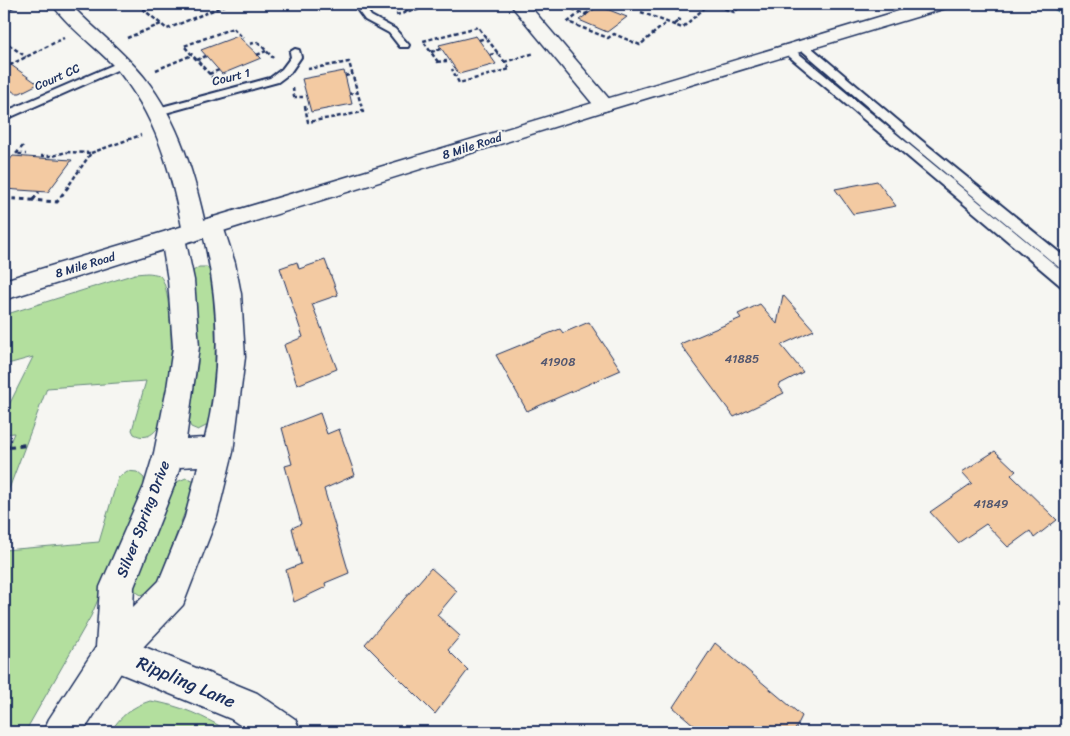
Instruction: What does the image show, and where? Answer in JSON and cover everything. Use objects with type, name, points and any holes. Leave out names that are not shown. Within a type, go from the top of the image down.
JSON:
[{"type":"street","points":[[61,4],[76,21],[122,64],[158,111],[172,142],[184,181],[194,232]]},
{"type":"street","points":[[519,4],[604,105]]},
{"type":"street","name":"8 Mile Road","points":[[4,290],[938,4]]},
{"type":"street","name":"Silver Spring Drive","points":[[62,732],[113,652],[171,593],[201,517],[218,452],[228,391],[231,329],[223,263],[194,232]]},
{"type":"street","name":"Silver Spring Drive","points":[[113,652],[116,587],[148,516],[169,453],[181,388],[186,347],[181,280],[194,232]]},
{"type":"street","points":[[169,453],[218,452]]},
{"type":"street","name":"Rippling Lane","points":[[113,652],[244,706],[282,732]]},
{"type":"lane","points":[[4,7],[14,4]]},
{"type":"lane","points":[[358,4],[371,20],[392,31],[404,45]]},
{"type":"lane","points":[[795,48],[917,143],[1066,265]]},
{"type":"lane","points":[[795,48],[1066,282]]},
{"type":"lane","name":"Court 1","points":[[158,111],[274,80],[291,66],[296,57],[296,52]]},
{"type":"lane","name":"Court CC","points":[[4,116],[122,64]]},
{"type":"path","points":[[158,4],[144,10],[167,30],[228,4]]},
{"type":"path","points":[[215,4],[219,7]]},
{"type":"path","points":[[425,4],[423,5],[426,9]]},
{"type":"path","points":[[560,4],[586,14],[590,12]]},
{"type":"path","points":[[641,12],[682,28],[710,4],[734,12],[743,4]]},
{"type":"path","points":[[574,9],[578,6]]},
{"type":"path","points":[[405,8],[408,12]]},
{"type":"path","points":[[581,12],[568,22],[608,38],[614,34],[640,44],[667,22]]},
{"type":"path","points":[[189,14],[193,18]]},
{"type":"path","points":[[674,24],[680,20],[677,19]]},
{"type":"path","points":[[124,40],[161,24]]},
{"type":"path","points":[[447,62],[438,62],[423,41],[478,27],[510,70],[459,83],[452,69]]},
{"type":"path","points":[[219,84],[184,46],[233,28],[243,38]]},
{"type":"path","points":[[594,32],[598,28]]},
{"type":"path","points":[[647,32],[652,34]]},
{"type":"path","points":[[4,68],[65,38]]},
{"type":"path","points":[[479,40],[486,38]]},
{"type":"path","points":[[4,40],[26,57]]},
{"type":"path","points":[[250,44],[258,42],[276,61]]},
{"type":"path","points":[[431,52],[442,49]]},
{"type":"path","points":[[257,54],[266,51]]},
{"type":"path","points":[[490,55],[498,53]]},
{"type":"path","points":[[504,62],[536,53]]},
{"type":"path","points":[[156,70],[192,55]]},
{"type":"path","points":[[196,60],[206,56]]},
{"type":"path","points":[[304,106],[308,122],[363,112],[349,62],[306,69]]},
{"type":"path","points":[[209,74],[219,70]]},
{"type":"path","points":[[345,76],[353,74]]},
{"type":"path","points":[[292,86],[294,97],[302,97]]},
{"type":"path","points":[[350,94],[358,92]]},
{"type":"path","points":[[41,156],[53,156],[66,152],[91,153],[141,134]]},
{"type":"path","points":[[23,146],[16,154],[26,154]]},
{"type":"path","points":[[4,198],[57,202],[91,153]]},
{"type":"path","points":[[33,200],[39,192]]},
{"type":"path","points":[[8,447],[28,445]]},
{"type":"green space","points":[[199,267],[207,267],[210,271],[218,316],[219,358],[212,419],[206,426],[198,430],[191,427],[188,421],[198,364],[197,323],[191,277],[193,271]]},
{"type":"green space","points":[[135,274],[159,275],[163,281],[169,306],[170,382],[169,393],[160,425],[151,435],[143,437],[134,434],[132,430],[146,381],[47,388],[4,502],[4,457],[14,433],[4,434],[4,415],[33,357],[4,365],[4,315]]},
{"type":"green space","points":[[127,471],[137,472],[144,478],[145,489],[91,616],[25,732],[4,732],[4,550],[99,542],[118,478]]},
{"type":"green space","points":[[186,478],[193,480],[195,485],[157,586],[150,592],[141,595],[135,591],[133,584],[172,484]]},
{"type":"green space","points":[[150,701],[172,705],[192,712],[230,732],[110,732],[127,713],[137,706]]},
{"type":"building","points":[[599,6],[627,17],[607,32],[579,20]]},
{"type":"building","points":[[238,36],[261,58],[222,74],[201,50]]},
{"type":"building","points":[[476,36],[496,64],[459,74],[439,45]]},
{"type":"building","points":[[4,60],[38,84],[20,93],[15,93],[4,85]]},
{"type":"building","points":[[344,71],[352,104],[311,112],[302,79]]},
{"type":"building","points":[[13,156],[72,160],[48,192],[4,189],[4,167]]},
{"type":"building","points":[[877,181],[896,206],[853,214],[835,189]]},
{"type":"building","points":[[325,260],[338,295],[312,304],[337,369],[297,385],[284,345],[303,337],[280,268],[297,262],[299,269]]},
{"type":"building","points":[[783,295],[814,330],[781,345],[803,372],[778,385],[784,393],[734,417],[680,344],[741,318],[738,314],[760,304],[777,324]]},
{"type":"building","points":[[589,322],[621,370],[527,411],[496,355],[560,329],[563,333]]},
{"type":"building","points":[[320,413],[327,434],[339,429],[355,475],[324,489],[349,573],[325,583],[326,587],[294,602],[286,570],[301,564],[292,528],[301,524],[285,466],[292,464],[282,428]]},
{"type":"building","points":[[995,451],[1016,471],[1011,475],[1057,520],[1034,538],[1030,531],[1008,547],[986,524],[958,543],[930,512],[972,483],[962,472]]},
{"type":"building","points":[[431,568],[457,591],[437,615],[460,636],[448,650],[468,670],[435,714],[365,644]]},
{"type":"building","points":[[715,643],[802,716],[794,732],[702,732],[673,707]]},
{"type":"waterway","points":[[1046,4],[1066,16]]}]
